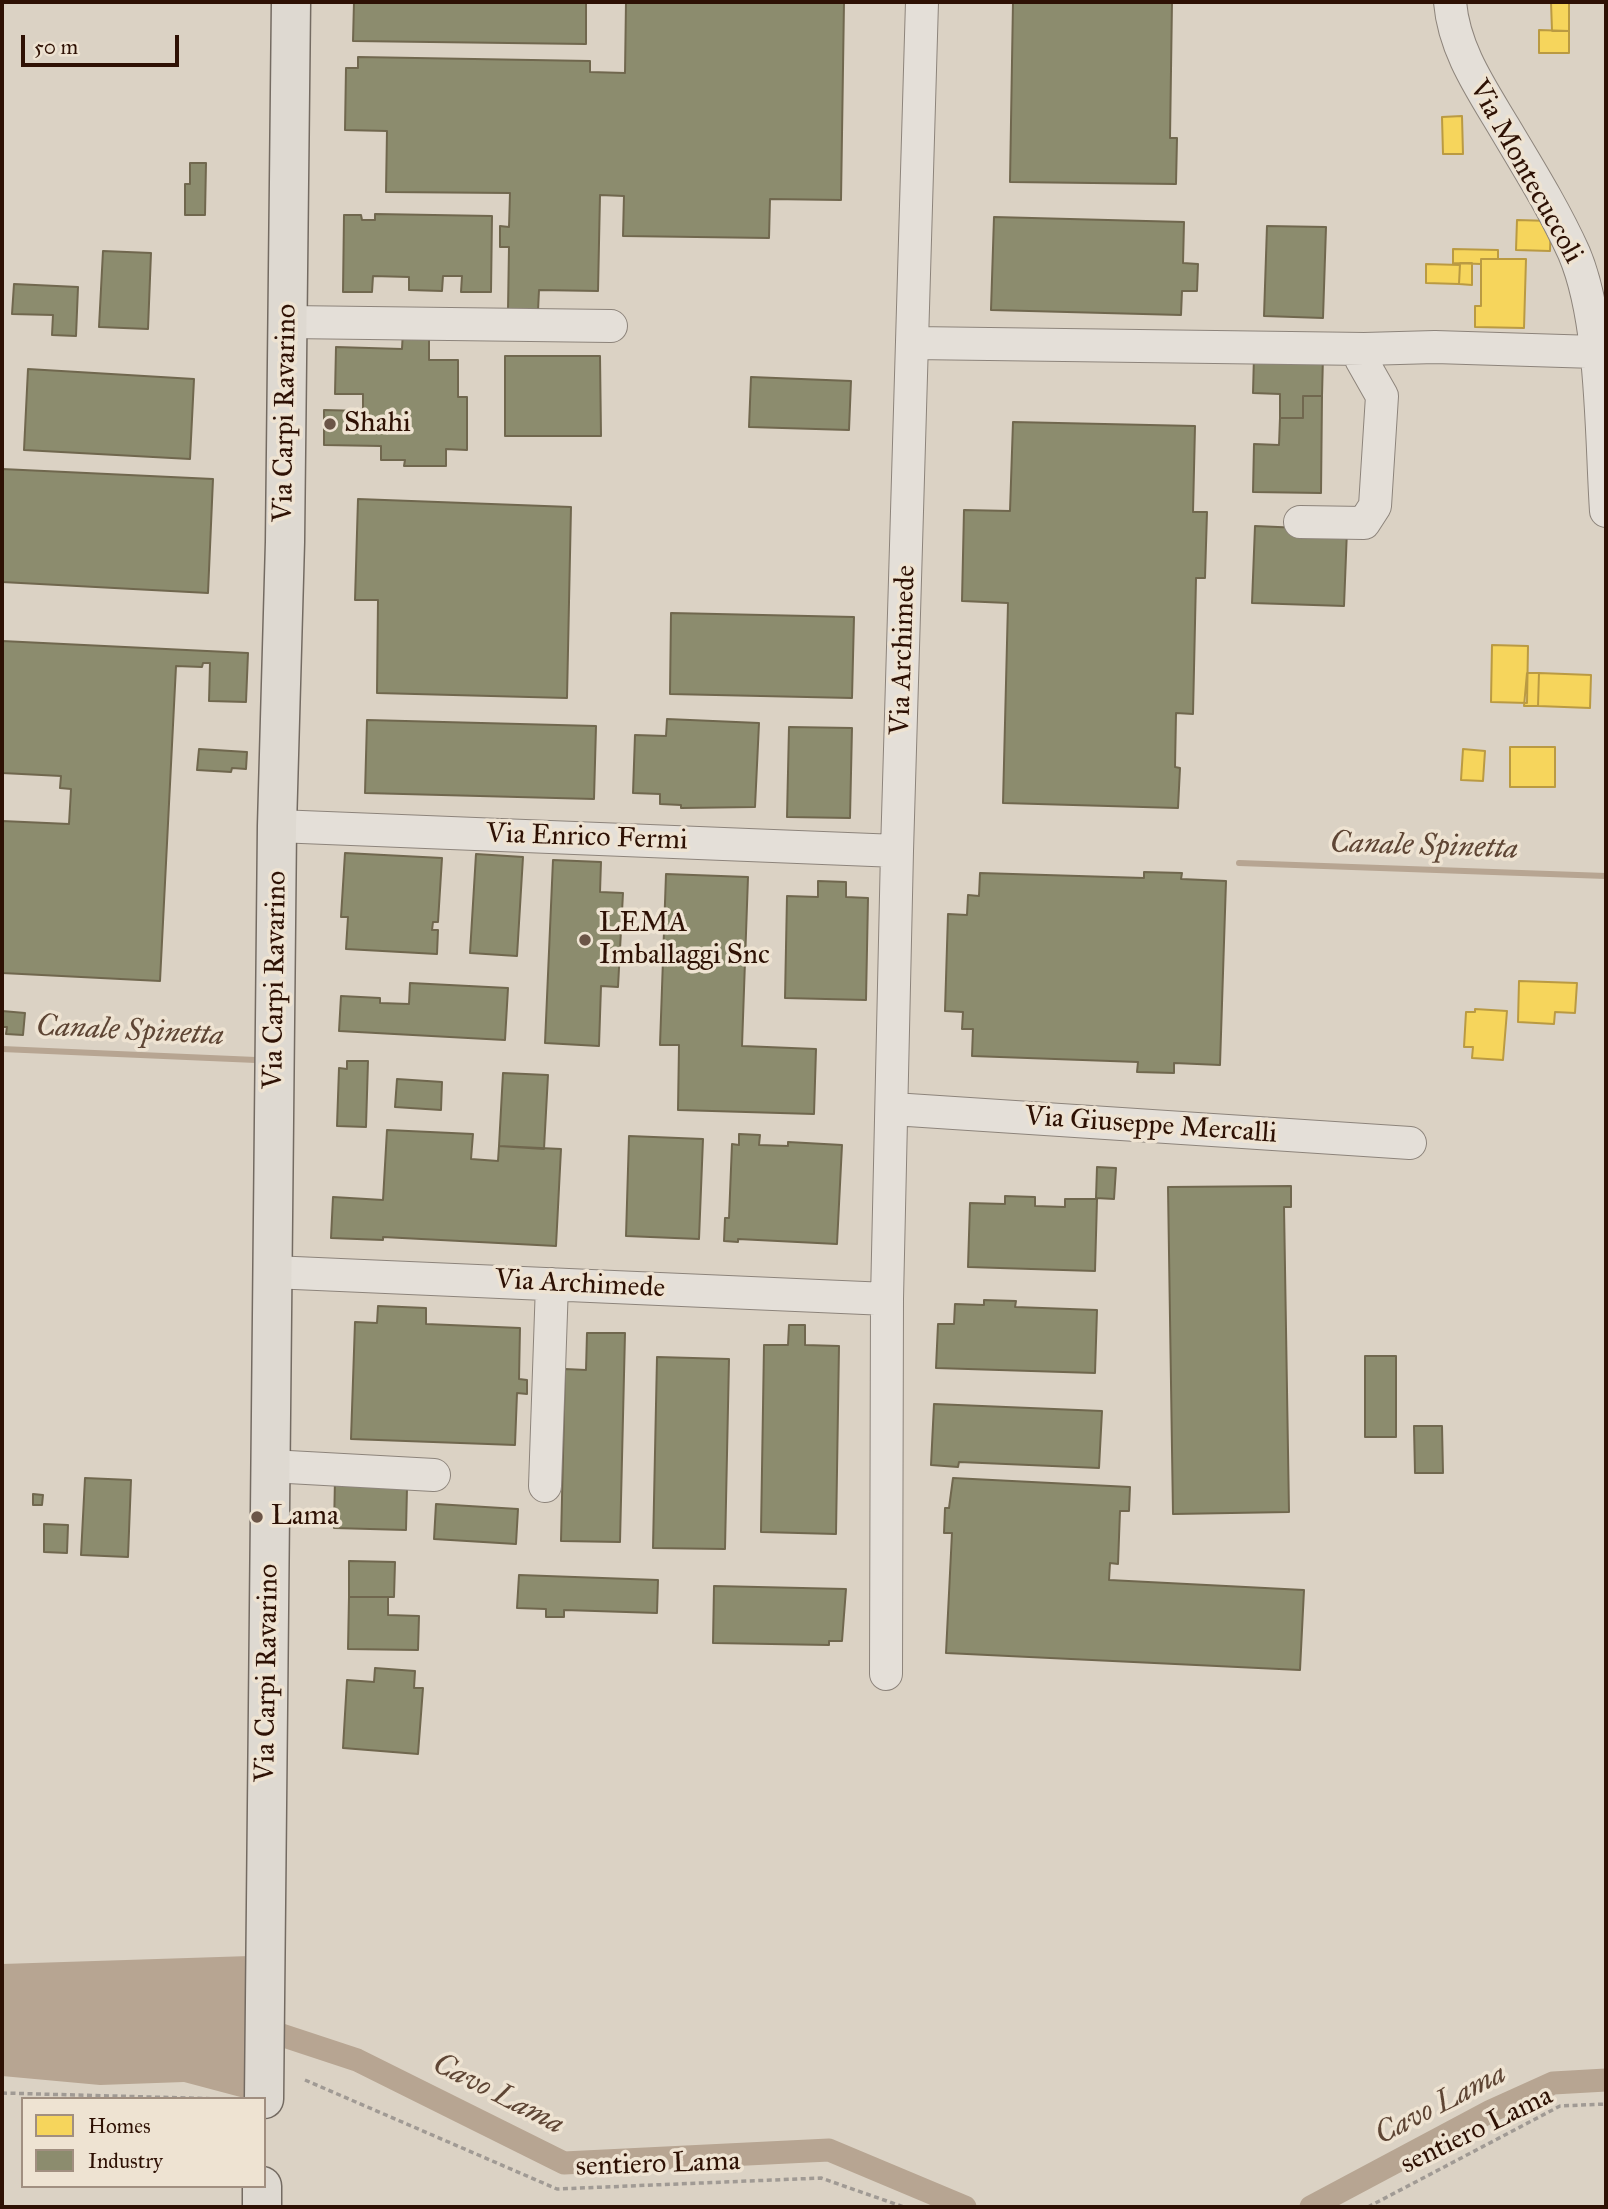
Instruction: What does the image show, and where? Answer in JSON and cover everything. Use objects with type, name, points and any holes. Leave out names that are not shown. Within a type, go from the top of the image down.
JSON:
[{"type":"main road","name":"Via Carpi Ravarino","points":[[264,2097],[277,826],[288,322],[291,2]]},
{"type":"main road","points":[[262,2188],[262,2207]]},
{"type":"street","name":"Via Archimede","points":[[886,1674],[887,1299],[922,2]]},
{"type":"street","name":"Via Montecuccoli","points":[[1450,2],[1458,44],[1470,71],[1544,195],[1574,255],[1590,309],[1606,511]]},
{"type":"street","points":[[288,322],[611,326]]},
{"type":"street","points":[[914,343],[1365,349],[1435,347],[1595,352]]},
{"type":"street","points":[[1300,522],[1364,523],[1376,506],[1382,396],[1361,359],[1365,349]]},
{"type":"street","name":"Via Enrico Fermi","points":[[277,826],[897,851]]},
{"type":"street","name":"Via Giuseppe Mercalli","points":[[893,1109],[1410,1143]]},
{"type":"street","name":"Via Archimede","points":[[272,1272],[887,1299]]},
{"type":"street","points":[[544,1486],[552,1284]]},
{"type":"street","points":[[270,1466],[434,1475]]},
{"type":"path","name":"sentiero Lama","points":[[305,2080],[557,2189],[821,2178],[904,2207]]},
{"type":"path","points":[[2,2094],[135,2097]]},
{"type":"path","name":"sentiero Lama","points":[[1368,2207],[1560,2106],[1606,2104]]},
{"type":"shaded area","points":[[250,1956],[248,2097],[184,2082],[100,2085],[2,2076],[2,1964]]},
{"type":"building: Homes","points":[[1551,2],[1569,2],[1569,31],[1552,31]]},
{"type":"building: Homes","points":[[1539,30],[1569,31],[1569,53],[1539,53]]},
{"type":"building: Homes","points":[[1462,116],[1463,154],[1443,154],[1442,117]]},
{"type":"building: Homes","points":[[1517,220],[1551,221],[1550,251],[1516,250]]},
{"type":"building: Homes","points":[[1453,249],[1498,250],[1498,259],[1481,259],[1481,264],[1453,263]]},
{"type":"building: Homes","points":[[1481,259],[1526,259],[1524,328],[1475,327],[1475,306],[1481,306]]},
{"type":"building: Homes","points":[[1460,263],[1472,263],[1472,285],[1459,284]]},
{"type":"building: Homes","points":[[1426,264],[1460,265],[1459,284],[1426,283]]},
{"type":"building: Homes","points":[[1492,645],[1528,646],[1527,703],[1491,702]]},
{"type":"building: Homes","points":[[1527,673],[1539,673],[1538,706],[1524,706]]},
{"type":"building: Homes","points":[[1539,673],[1591,675],[1590,708],[1538,706]]},
{"type":"building: Homes","points":[[1510,747],[1555,747],[1555,787],[1510,787]]},
{"type":"building: Homes","points":[[1463,749],[1485,751],[1483,781],[1461,780]]},
{"type":"building: Homes","points":[[1519,981],[1577,983],[1575,1013],[1555,1012],[1554,1024],[1518,1022]]},
{"type":"building: Homes","points":[[1475,1009],[1507,1011],[1503,1060],[1472,1058],[1473,1047],[1464,1047],[1466,1012],[1475,1012]]},
{"type":"building: Industry","points":[[354,2],[586,2],[586,44],[353,41]]},
{"type":"building: Industry","points":[[626,2],[844,2],[841,200],[770,199],[769,238],[623,236],[624,196],[600,195],[598,291],[539,290],[538,311],[508,310],[509,247],[500,247],[500,226],[509,227],[510,193],[386,192],[387,131],[345,130],[346,68],[358,68],[358,57],[590,61],[590,72],[625,73]]},
{"type":"building: Industry","points":[[1013,2],[1172,2],[1170,138],[1177,138],[1176,184],[1010,182]]},
{"type":"building: Industry","points":[[190,163],[206,163],[205,215],[185,215],[185,184],[190,184]]},
{"type":"building: Industry","points":[[375,214],[492,216],[491,292],[461,292],[462,276],[443,276],[442,291],[409,290],[409,277],[373,276],[372,292],[343,292],[344,215],[361,215],[362,220],[375,220]]},
{"type":"building: Industry","points":[[994,217],[1184,222],[1183,263],[1198,264],[1197,291],[1182,291],[1181,315],[991,310]]},
{"type":"building: Industry","points":[[1267,226],[1326,227],[1323,318],[1264,316]]},
{"type":"building: Industry","points":[[103,251],[151,253],[148,329],[99,327]]},
{"type":"building: Industry","points":[[14,284],[78,287],[76,336],[52,335],[53,315],[12,314]]},
{"type":"building: Industry","points":[[403,330],[429,331],[429,360],[458,360],[458,397],[467,397],[467,450],[446,449],[446,466],[404,466],[405,460],[381,460],[381,446],[324,445],[324,410],[363,411],[363,394],[335,394],[336,347],[402,349]]},
{"type":"building: Industry","points":[[1254,355],[1323,356],[1322,396],[1303,396],[1303,418],[1280,418],[1280,394],[1253,393]]},
{"type":"building: Industry","points":[[505,356],[600,356],[601,436],[505,436]]},
{"type":"building: Industry","points":[[28,369],[194,379],[190,459],[24,450]]},
{"type":"building: Industry","points":[[751,377],[851,381],[849,430],[749,427]]},
{"type":"building: Industry","points":[[1303,396],[1322,396],[1321,493],[1253,492],[1254,444],[1279,445],[1280,418],[1303,418]]},
{"type":"building: Industry","points":[[1013,422],[1195,426],[1193,512],[1207,512],[1205,578],[1196,578],[1193,714],[1176,713],[1175,767],[1180,768],[1178,808],[1003,803],[1008,603],[962,601],[964,510],[1010,511]]},
{"type":"building: Industry","points":[[2,469],[213,479],[208,593],[2,582]]},
{"type":"building: Industry","points":[[358,499],[571,507],[567,698],[377,693],[378,600],[355,600]]},
{"type":"building: Industry","points":[[1255,526],[1347,530],[1344,606],[1252,603]]},
{"type":"building: Industry","points":[[671,613],[854,617],[852,698],[670,694]]},
{"type":"building: Industry","points":[[2,641],[248,653],[246,702],[209,701],[210,663],[203,663],[202,667],[176,666],[160,981],[2,973],[2,821],[69,824],[71,789],[60,788],[61,776],[2,773]]},
{"type":"building: Industry","points":[[667,719],[759,723],[755,807],[681,808],[681,805],[660,804],[660,794],[633,793],[635,735],[666,736]]},
{"type":"building: Industry","points":[[367,720],[596,726],[594,799],[365,793]]},
{"type":"building: Industry","points":[[789,727],[852,728],[850,818],[787,817]]},
{"type":"building: Industry","points":[[199,749],[247,752],[246,769],[232,768],[231,772],[197,770]]},
{"type":"building: Industry","points":[[345,853],[442,858],[438,922],[433,922],[432,930],[438,930],[437,954],[346,949],[348,917],[341,917]]},
{"type":"building: Industry","points":[[476,854],[523,857],[517,956],[470,953]]},
{"type":"building: Industry","name":"LEMA Imballaggi Snc","points":[[553,860],[601,862],[600,892],[623,893],[618,987],[601,986],[599,1046],[545,1043]]},
{"type":"building: Industry","points":[[1144,872],[1182,873],[1181,879],[1226,881],[1220,1065],[1174,1063],[1174,1073],[1137,1072],[1138,1062],[972,1056],[973,1029],[962,1029],[963,1012],[945,1011],[948,914],[967,915],[968,895],[979,896],[980,873],[1144,878]]},
{"type":"building: Industry","points":[[666,874],[748,877],[742,1046],[816,1049],[814,1114],[678,1110],[679,1045],[660,1045]]},
{"type":"building: Industry","points":[[818,881],[846,882],[846,897],[868,898],[866,1000],[785,998],[787,896],[818,897]]},
{"type":"building: Industry","points":[[410,983],[508,988],[505,1040],[339,1031],[341,996],[380,998],[380,1003],[409,1004]]},
{"type":"building: Industry","points":[[2,1011],[25,1013],[23,1035],[6,1034],[7,1027],[2,1027]]},
{"type":"building: Industry","points":[[347,1061],[368,1061],[366,1127],[337,1126],[339,1068],[347,1069]]},
{"type":"building: Industry","points":[[503,1073],[548,1075],[544,1149],[499,1146]]},
{"type":"building: Industry","points":[[397,1079],[442,1082],[441,1110],[395,1107]]},
{"type":"building: Industry","points":[[387,1130],[473,1134],[471,1159],[498,1161],[499,1146],[561,1149],[556,1246],[383,1237],[383,1240],[331,1238],[333,1197],[383,1200]]},
{"type":"building: Industry","points":[[739,1134],[760,1135],[759,1145],[788,1146],[788,1142],[842,1145],[837,1244],[738,1239],[738,1242],[724,1241],[725,1218],[729,1218],[732,1144],[739,1145]]},
{"type":"building: Industry","points":[[629,1136],[703,1139],[699,1239],[626,1236]]},
{"type":"building: Industry","points":[[1097,1167],[1116,1168],[1114,1199],[1096,1198]]},
{"type":"building: Industry","points":[[1291,1186],[1291,1207],[1284,1207],[1289,1512],[1173,1514],[1168,1187]]},
{"type":"building: Industry","points":[[1005,1196],[1035,1197],[1035,1206],[1065,1207],[1065,1199],[1097,1199],[1095,1271],[968,1267],[970,1203],[1005,1204]]},
{"type":"building: Industry","points":[[984,1300],[1016,1301],[1015,1307],[1097,1310],[1095,1373],[936,1368],[938,1324],[954,1324],[955,1304],[984,1305]]},
{"type":"building: Industry","points":[[378,1306],[426,1308],[426,1324],[520,1328],[519,1379],[527,1380],[527,1394],[517,1393],[515,1445],[351,1439],[355,1322],[377,1323]]},
{"type":"building: Industry","points":[[789,1325],[805,1325],[805,1345],[839,1346],[836,1534],[761,1532],[764,1345],[788,1345]]},
{"type":"building: Industry","points":[[587,1333],[625,1333],[620,1542],[561,1541],[565,1369],[586,1370]]},
{"type":"building: Industry","points":[[1365,1356],[1396,1356],[1396,1437],[1365,1437]]},
{"type":"building: Industry","points":[[657,1357],[729,1359],[725,1549],[653,1548]]},
{"type":"building: Industry","points":[[934,1404],[1102,1411],[1099,1468],[959,1462],[958,1467],[931,1465]]},
{"type":"building: Industry","points":[[1414,1426],[1442,1426],[1443,1473],[1415,1473]]},
{"type":"building: Industry","points":[[85,1478],[131,1480],[128,1557],[81,1555]]},
{"type":"building: Industry","points":[[335,1478],[407,1488],[406,1530],[334,1528]]},
{"type":"building: Industry","points":[[953,1478],[1130,1487],[1129,1511],[1120,1511],[1118,1564],[1110,1563],[1109,1580],[1304,1590],[1300,1670],[946,1653],[952,1533],[944,1533],[945,1508],[949,1508]]},
{"type":"building: Industry","points":[[33,1494],[43,1495],[42,1505],[33,1505]]},
{"type":"building: Industry","points":[[436,1504],[518,1509],[516,1544],[434,1539]]},
{"type":"building: Industry","points":[[44,1524],[68,1525],[67,1553],[44,1552]]},
{"type":"building: Industry","points":[[349,1561],[395,1562],[394,1597],[349,1597]]},
{"type":"building: Industry","points":[[519,1575],[658,1580],[657,1613],[564,1610],[564,1617],[546,1617],[546,1609],[517,1608]]},
{"type":"building: Industry","points":[[714,1586],[846,1589],[842,1641],[829,1641],[829,1645],[713,1643]]},
{"type":"building: Industry","points":[[349,1597],[388,1597],[388,1615],[419,1616],[418,1650],[348,1649]]},
{"type":"building: Industry","points":[[375,1668],[415,1671],[414,1688],[423,1688],[418,1754],[343,1748],[347,1680],[374,1682]]},
{"type":"waterway","name":"Canale Spinetta","points":[[1239,863],[1606,876]]},
{"type":"waterway","name":"Canale Spinetta","points":[[2,1049],[256,1060]]},
{"type":"waterway","name":"Cavo Lama","points":[[254,2026],[357,2060],[564,2163],[829,2150],[965,2207]]},
{"type":"waterway","name":"Cavo Lama","points":[[1311,2207],[1491,2111],[1553,2083],[1606,2080]]},
{"type":"place","name":"Shahi","points":[[330,424]]},
{"type":"place","name":"LEMA Imballaggi Snc","points":[[585,940]]},
{"type":"place","name":"Lama","points":[[257,1517]]}]
